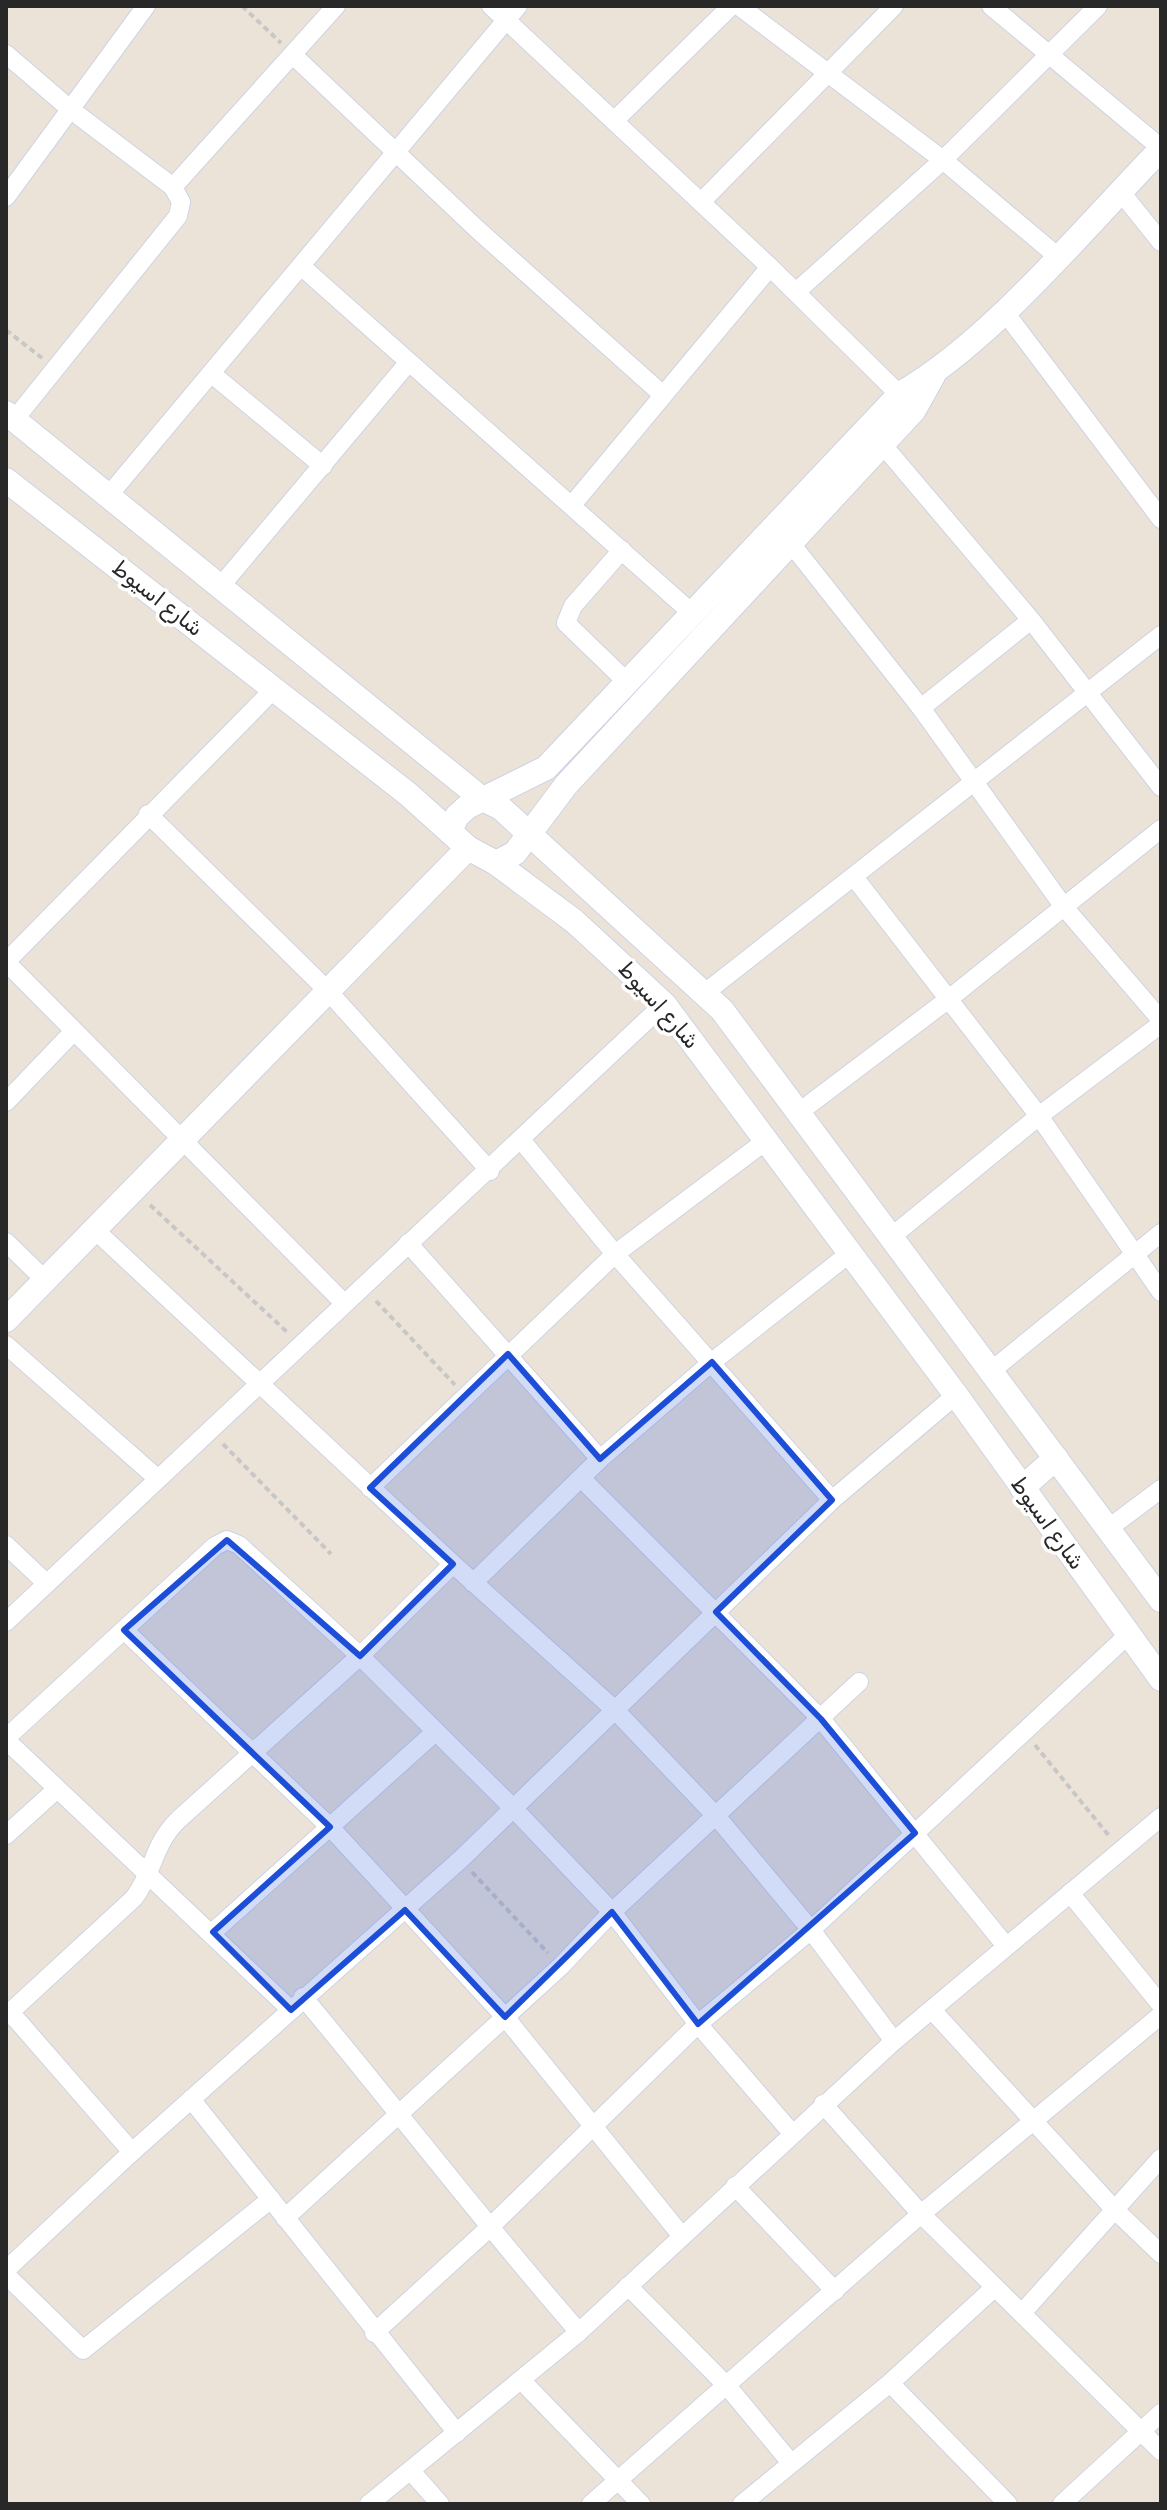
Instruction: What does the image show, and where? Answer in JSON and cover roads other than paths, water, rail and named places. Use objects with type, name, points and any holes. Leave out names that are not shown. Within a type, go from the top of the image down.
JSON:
[{"type":"street","points":[[6,197],[146,6]]},
{"type":"street","points":[[173,187],[336,6]]},
{"type":"street","points":[[491,6],[512,13],[614,121],[770,267],[907,402]]},
{"type":"street","points":[[614,121],[731,6]]},
{"type":"street","points":[[739,6],[943,160],[1057,256]]},
{"type":"street","points":[[701,202],[894,6]]},
{"type":"street","points":[[451,829],[457,816],[481,798],[546,768],[693,614],[934,375],[1004,311],[1161,148],[991,6]]},
{"type":"street","points":[[796,292],[943,160],[1098,6]]},
{"type":"street","points":[[109,495],[512,13]]},
{"type":"street","points":[[6,54],[70,109],[173,187],[181,202],[178,216],[10,416]]},
{"type":"street","points":[[294,56],[397,154],[663,395]]},
{"type":"street","points":[[1120,191],[1161,242]]},
{"type":"street","points":[[301,266],[693,614]]},
{"type":"street","points":[[572,505],[770,267]]},
{"type":"street","points":[[1004,311],[1161,519]]},
{"type":"street","points":[[219,588],[408,363]]},
{"type":"street","points":[[212,374],[323,466]]},
{"type":"street","points":[[496,863],[515,853],[566,785],[882,444],[907,402]]},
{"type":"street","name":"شارع اسيوط","points":[[10,416],[481,798],[501,808],[706,992],[1161,1600]]},
{"type":"street","points":[[882,444],[1031,620],[1161,787]]},
{"type":"street","name":"شارع اسيوط","points":[[6,480],[451,829],[468,848],[496,863],[574,921],[664,1004],[956,1395],[1161,1679]]},
{"type":"street","points":[[789,541],[921,708],[1064,907],[1161,1022],[1039,1116],[891,1237]]},
{"type":"street","points":[[622,550],[573,606],[566,623],[628,683]]},
{"type":"street","points":[[921,708],[1031,620]]},
{"type":"street","points":[[706,992],[1090,694],[1161,635]]},
{"type":"street","points":[[274,689],[6,962],[185,1139],[343,1302]]},
{"type":"street","points":[[546,768],[566,785]]},
{"type":"street","points":[[148,814],[328,991],[490,1171]]},
{"type":"street","points":[[798,1113],[950,998],[1161,829]]},
{"type":"street","points":[[6,1320],[468,848]]},
{"type":"street","points":[[854,877],[1039,1116],[1161,1292]]},
{"type":"street","points":[[6,1622],[343,1302],[522,1141],[664,1004]]},
{"type":"street","points":[[6,1102],[74,1031]]},
{"type":"street","points":[[370,1488],[615,1254],[767,1140]]},
{"type":"street","points":[[522,1141],[615,1254],[832,1500]]},
{"type":"street","points":[[95,1230],[370,1488],[615,1710],[717,1817],[811,1930],[894,2041]]},
{"type":"street","points":[[991,1371],[1161,1233]]},
{"type":"street","points":[[6,1242],[45,1280]]},
{"type":"street","points":[[408,1243],[600,1459]]},
{"type":"street","points":[[473,1583],[600,1459],[712,1362],[850,1253]]},
{"type":"street","points":[[6,1345],[157,1478]]},
{"type":"street","points":[[271,2199],[83,2350],[6,2273],[132,2152],[461,1859],[832,1500],[956,1395]]},
{"type":"street","points":[[1022,1488],[1056,1458]]},
{"type":"street","points":[[581,1478],[821,1719],[1006,1946]]},
{"type":"street","points":[[1109,1528],[1161,1489]]},
{"type":"street","points":[[579,2332],[488,2229],[401,2114],[297,2003],[148,1877],[6,1739],[215,1546],[227,1540],[239,1545],[360,1656],[434,1733],[513,1808],[612,1912],[698,2024],[791,2132]]},
{"type":"street","points":[[6,1545],[45,1582]]},
{"type":"street","points":[[132,2152],[8,2014],[134,1898],[148,1877],[152,1857],[168,1830],[360,1656],[453,1564]]},
{"type":"street","points":[[124,1630],[330,1827],[505,2017],[594,2123],[681,2235]]},
{"type":"street","points":[[374,2333],[488,2229],[698,2024],[811,1930],[1129,1634]]},
{"type":"street","points":[[285,2218],[561,1966],[612,1912],[859,1682]]},
{"type":"street","points":[[213,1932],[434,1733]]},
{"type":"street","points":[[6,1835],[57,1789]]},
{"type":"street","points":[[369,2504],[579,2332],[791,2132],[894,2041],[1161,1817]]},
{"type":"street","points":[[1070,1893],[1161,2005]]},
{"type":"street","points":[[932,2010],[1114,2209],[1161,2254]]},
{"type":"street","points":[[591,2504],[728,2387],[921,2214],[1161,2015]]},
{"type":"street","points":[[191,2099],[374,2333],[457,2433]]},
{"type":"street","points":[[823,2104],[921,2214],[1161,2451]]},
{"type":"street","points":[[1022,2313],[1161,2158]]},
{"type":"street","points":[[735,2186],[835,2291]]},
{"type":"street","points":[[628,2286],[728,2387],[791,2463]]},
{"type":"street","points":[[742,2504],[890,2383],[994,2288]]},
{"type":"street","points":[[522,2381],[641,2504]]},
{"type":"street","points":[[890,2383],[1008,2504]]},
{"type":"street","points":[[1062,2504],[1161,2413]]},
{"type":"street","points":[[411,2471],[440,2504]]}]
